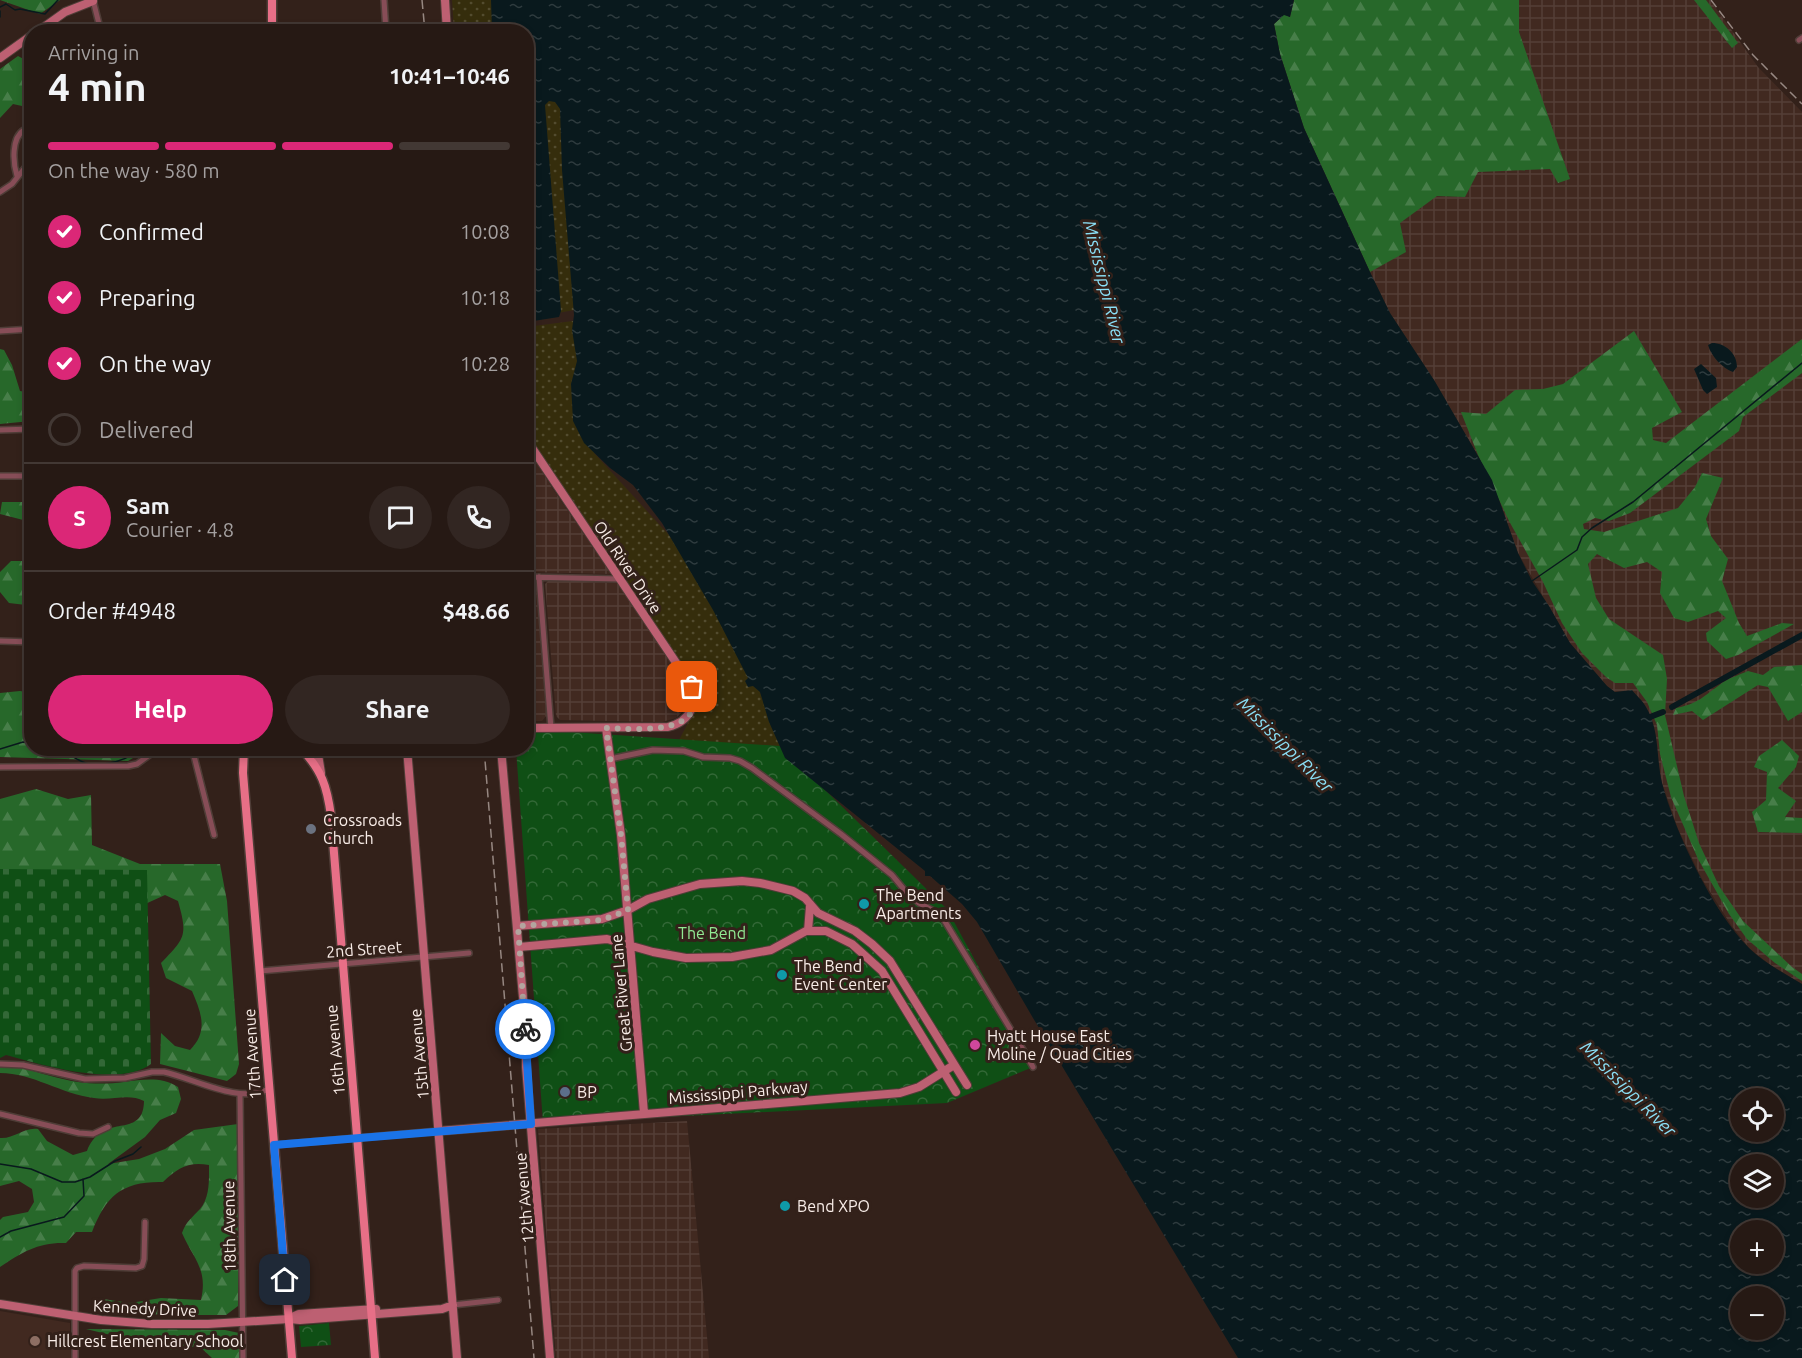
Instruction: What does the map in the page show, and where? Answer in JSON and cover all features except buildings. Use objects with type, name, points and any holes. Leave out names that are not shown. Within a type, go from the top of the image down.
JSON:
[{"type":"main road","points":[[272,0],[272,24]]},
{"type":"main road","name":"17th Avenue","points":[[244,756],[243,773],[292,1358]]},
{"type":"main road","name":"16th Avenue","points":[[308,756],[322,776],[331,816],[375,1358]]},
{"type":"street","points":[[48,24],[65,12],[95,0],[99,24]]},
{"type":"street","points":[[384,0],[386,24]]},
{"type":"street","points":[[445,0],[446,24]]},
{"type":"street","points":[[0,58],[24,41]]},
{"type":"street","points":[[17,176],[15,141],[20,131],[24,130]]},
{"type":"street","points":[[0,192],[12,184],[24,168]]},
{"type":"street","points":[[0,331],[24,330]]},
{"type":"street","points":[[0,430],[24,429]]},
{"type":"street","name":"Old River Drive","points":[[534,451],[689,682],[694,699],[690,714],[684,721],[668,728],[606,728]]},
{"type":"street","points":[[0,476],[24,476]]},
{"type":"street","points":[[534,577],[620,579]]},
{"type":"street","points":[[539,577],[551,728]]},
{"type":"street","points":[[0,641],[24,642]]},
{"type":"street","points":[[534,728],[606,728]]},
{"type":"street","name":"Great River Lane","points":[[606,728],[621,835],[644,1113]]},
{"type":"street","points":[[610,759],[653,750],[684,751],[703,757],[730,758],[752,768],[841,834],[892,875],[919,903],[936,911],[946,921],[1033,1067]]},
{"type":"street","points":[[0,766],[134,765],[147,756]]},
{"type":"street","points":[[194,756],[214,835]]},
{"type":"street","points":[[318,756],[322,776]]},
{"type":"street","name":"15th Avenue","points":[[407,756],[458,1358]]},
{"type":"street","name":"12th Avenue","points":[[502,756],[518,926],[550,1358]]},
{"type":"street","points":[[518,926],[602,920],[648,899],[700,884],[760,883],[793,891],[805,898],[810,906],[826,918],[855,931],[890,961],[967,1085]]},
{"type":"street","points":[[808,931],[810,906]]},
{"type":"street","points":[[519,947],[607,939],[686,958],[732,957],[771,950],[808,931],[826,931],[838,936],[875,963],[889,981],[956,1092]]},
{"type":"street","name":"2nd Street","points":[[260,971],[469,953]]},
{"type":"street","points":[[0,1064],[24,1065],[85,1079],[125,1078],[152,1072],[164,1072],[240,1094],[256,1094],[269,1089]]},
{"type":"street","name":"Mississippi Parkway","points":[[439,1131],[900,1093],[919,1087],[954,1065]]},
{"type":"street","name":"18th Avenue","points":[[240,1094],[243,1358]]},
{"type":"street","points":[[0,1114],[79,1133],[93,1134],[108,1127]]},
{"type":"street","points":[[274,1145],[439,1131]]},
{"type":"street","points":[[75,1358],[74,1316],[77,1268],[84,1266],[136,1268],[142,1266],[145,1222]]},
{"type":"street","name":"Kennedy Drive","points":[[0,1304],[74,1316],[152,1324],[242,1323],[289,1319],[299,1314],[442,1308],[498,1300]]},
{"type":"shaded area","points":[[1294,0],[1710,0],[1758,67],[1802,112],[1802,984],[1769,964],[1749,948],[1731,925],[1702,879],[1678,829],[1662,783],[1655,731],[1607,686],[1570,643],[1518,553],[1492,480],[1434,380],[1390,313],[1370,272],[1290,17]]},
{"type":"shaded area","points":[[534,458],[551,486],[611,574],[534,572]]},
{"type":"shaded area","points":[[548,581],[619,583],[688,690],[686,708],[676,718],[662,722],[560,720],[556,716],[545,584]]},
{"type":"shaded area","points":[[534,582],[536,584],[546,716],[542,721],[534,721]]},
{"type":"shaded area","points":[[687,1121],[709,1358],[556,1358],[538,1129]]},
{"type":"shaded area","name":"Hillcrest Elementary School","points":[[0,1311],[70,1323],[71,1358],[0,1358]]},
{"type":"green space","points":[[0,0],[60,0],[40,14]]},
{"type":"green space","points":[[1294,0],[1519,0],[1519,32],[1570,179],[1558,183],[1550,169],[1478,172],[1465,197],[1437,196],[1400,223],[1406,252],[1370,272],[1304,128],[1280,54],[1274,24],[1284,14],[1290,17]]},
{"type":"green space","points":[[1694,0],[1706,0],[1738,43],[1732,48]]},
{"type":"green space","points":[[18,56],[24,59],[24,106],[13,104],[0,118],[0,69]]},
{"type":"green space","points":[[1634,331],[1682,412],[1652,428],[1653,440],[1666,443],[1802,339],[1802,373],[1743,417],[1739,431],[1630,513],[1609,521],[1595,518],[1583,524],[1584,529],[1604,532],[1678,508],[1695,487],[1702,473],[1723,478],[1706,519],[1711,536],[1728,559],[1722,581],[1739,623],[1747,636],[1782,623],[1794,624],[1738,655],[1726,659],[1707,641],[1706,633],[1726,618],[1718,611],[1688,622],[1674,618],[1660,593],[1662,572],[1647,562],[1624,568],[1597,554],[1588,564],[1596,598],[1609,619],[1663,655],[1667,679],[1665,715],[1684,796],[1699,843],[1719,886],[1743,921],[1802,974],[1802,981],[1775,963],[1747,939],[1729,914],[1698,859],[1671,797],[1660,754],[1657,725],[1647,702],[1633,683],[1615,683],[1606,677],[1582,653],[1562,623],[1543,582],[1509,521],[1461,412],[1486,414],[1515,390],[1543,389],[1563,384]]},
{"type":"green space","points":[[0,349],[4,350],[12,365],[20,391],[24,392],[24,422],[0,424]]},
{"type":"green space","points":[[2,502],[24,502],[24,520],[0,514]]},
{"type":"green space","points":[[11,561],[24,561],[24,605],[9,603],[0,592],[0,572]]},
{"type":"green space","points":[[1802,665],[1802,712],[1788,721],[1768,687],[1758,685],[1703,720],[1692,711],[1673,715],[1676,708],[1695,702],[1725,681],[1748,671],[1763,675],[1774,667]]},
{"type":"green space","points":[[24,692],[24,756],[136,756],[128,761],[0,757],[0,693]]},
{"type":"green space","name":"The Bend","points":[[534,729],[780,746],[947,909],[1033,1067],[947,1103],[543,1123],[517,756],[534,756]]},
{"type":"green space","points":[[1782,740],[1799,756],[1796,767],[1778,788],[1796,801],[1785,817],[1802,818],[1802,833],[1758,832],[1752,812],[1766,800],[1767,772],[1754,767],[1759,756]]},
{"type":"green space","points":[[36,789],[68,799],[91,795],[92,845],[140,864],[220,864],[227,901],[239,1064],[236,1074],[227,1081],[160,1064],[161,1033],[175,1046],[190,1050],[200,1036],[201,1029],[200,1014],[192,991],[166,978],[161,963],[180,942],[182,936],[183,922],[178,901],[165,895],[143,905],[0,883],[0,799]]},
{"type":"green space","points":[[0,869],[147,870],[151,1064],[137,1071],[101,1074],[59,1069],[6,1055],[0,1058]]},
{"type":"green space","points":[[19,1067],[78,1082],[151,1080],[165,1081],[178,1087],[181,1099],[176,1113],[160,1120],[145,1137],[108,1164],[139,1159],[165,1149],[194,1130],[238,1124],[238,1306],[226,1315],[166,1315],[119,1312],[100,1307],[103,1299],[130,1303],[161,1298],[201,1300],[203,1280],[201,1272],[182,1233],[206,1199],[209,1165],[189,1165],[178,1169],[163,1182],[137,1184],[127,1188],[118,1193],[103,1208],[92,1232],[76,1232],[66,1243],[47,1244],[31,1249],[0,1267],[0,1220],[3,1217],[28,1212],[34,1202],[32,1189],[19,1181],[0,1186],[0,1138],[38,1129],[47,1141],[73,1155],[87,1151],[93,1140],[107,1129],[136,1121],[142,1114],[144,1104],[144,1101],[126,1097],[100,1099],[82,1096],[24,1076],[0,1073],[0,1068]]},
{"type":"green space","points":[[329,1323],[331,1345],[301,1347],[299,1326]]},
{"type":"green space","points":[[86,1329],[225,1330],[239,1333],[241,1358],[212,1358],[199,1346],[173,1350],[145,1344],[118,1344],[111,1335]]},
{"type":"sand","points":[[452,0],[509,0],[509,24],[454,24]]},
{"type":"sand","points":[[534,73],[561,104],[574,310],[534,318]]},
{"type":"sand","points":[[573,321],[582,351],[594,453],[689,557],[760,692],[780,746],[678,742],[688,723],[696,692],[666,641],[534,449],[534,326]]},
{"type":"water","name":"Mississippi River","points":[[491,0],[1294,0],[1290,17],[1284,15],[1274,24],[1280,54],[1304,128],[1390,313],[1434,380],[1492,480],[1518,553],[1532,581],[1570,643],[1607,686],[1615,692],[1632,690],[1646,707],[1654,725],[1660,774],[1668,803],[1686,847],[1709,893],[1735,933],[1749,948],[1802,984],[1802,1358],[1238,1358],[977,922],[962,904],[930,876],[925,876],[925,871],[785,758],[769,722],[760,692],[753,686],[748,687],[745,681],[748,678],[713,610],[662,523],[633,485],[610,468],[584,443],[573,421],[571,384],[577,361],[572,330],[574,315],[562,170],[560,109],[555,102],[549,101],[545,105],[561,311],[559,317],[534,321],[534,24],[492,24]]},
{"type":"water","points":[[1712,343],[1721,345],[1733,353],[1737,367],[1733,372],[1721,365],[1714,357],[1708,345]]},
{"type":"water","points":[[1701,364],[1716,378],[1717,387],[1707,394],[1694,369]]},
{"type":"waterway","points":[[0,7],[6,4],[15,10],[45,14],[58,0]]},
{"type":"waterway","points":[[0,11],[0,17]]},
{"type":"waterway","points":[[1532,581],[1577,550],[1582,537],[1592,528],[1633,502],[1802,363]]},
{"type":"waterway","points":[[1672,707],[1802,635]]},
{"type":"waterway","points":[[1650,717],[1663,712]]},
{"type":"waterway","points":[[0,749],[24,742]]},
{"type":"waterway","points":[[72,756],[90,764]]},
{"type":"waterway","points":[[104,764],[130,756]]},
{"type":"waterway","points":[[0,1164],[31,1169],[62,1182],[75,1182],[90,1177],[115,1161],[133,1154],[141,1147]]},
{"type":"waterway","points":[[0,1237],[11,1231],[64,1217],[84,1196],[83,1179]]},
{"type":"railway","points":[[422,0],[424,24]]},
{"type":"railway","points":[[1711,0],[1753,55],[1802,104]]},
{"type":"railway","points":[[485,756],[534,1358]]},
{"type":"way so far","points":[[525,1029],[518,926],[602,920],[628,910],[621,835],[606,728],[668,728],[679,724],[690,714],[694,704],[692,687]]},
{"type":"place","name":"Crossroads Church","points":[[311,829]]},
{"type":"place","name":"The Bend Apartments","points":[[864,904]]},
{"type":"place","name":"The Bend Event Center","points":[[782,975]]},
{"type":"place","name":"Hyatt House East Moline / Quad Cities","points":[[975,1045]]},
{"type":"place","name":"BP","points":[[565,1092]]},
{"type":"place","name":"Bend XPO","points":[[785,1206]]},
{"type":"place","name":"Hillcrest Elementary School","points":[[35,1341]]},
{"type":"route","points":[[285,1280],[274,1145],[531,1124],[525,1029]]}]
